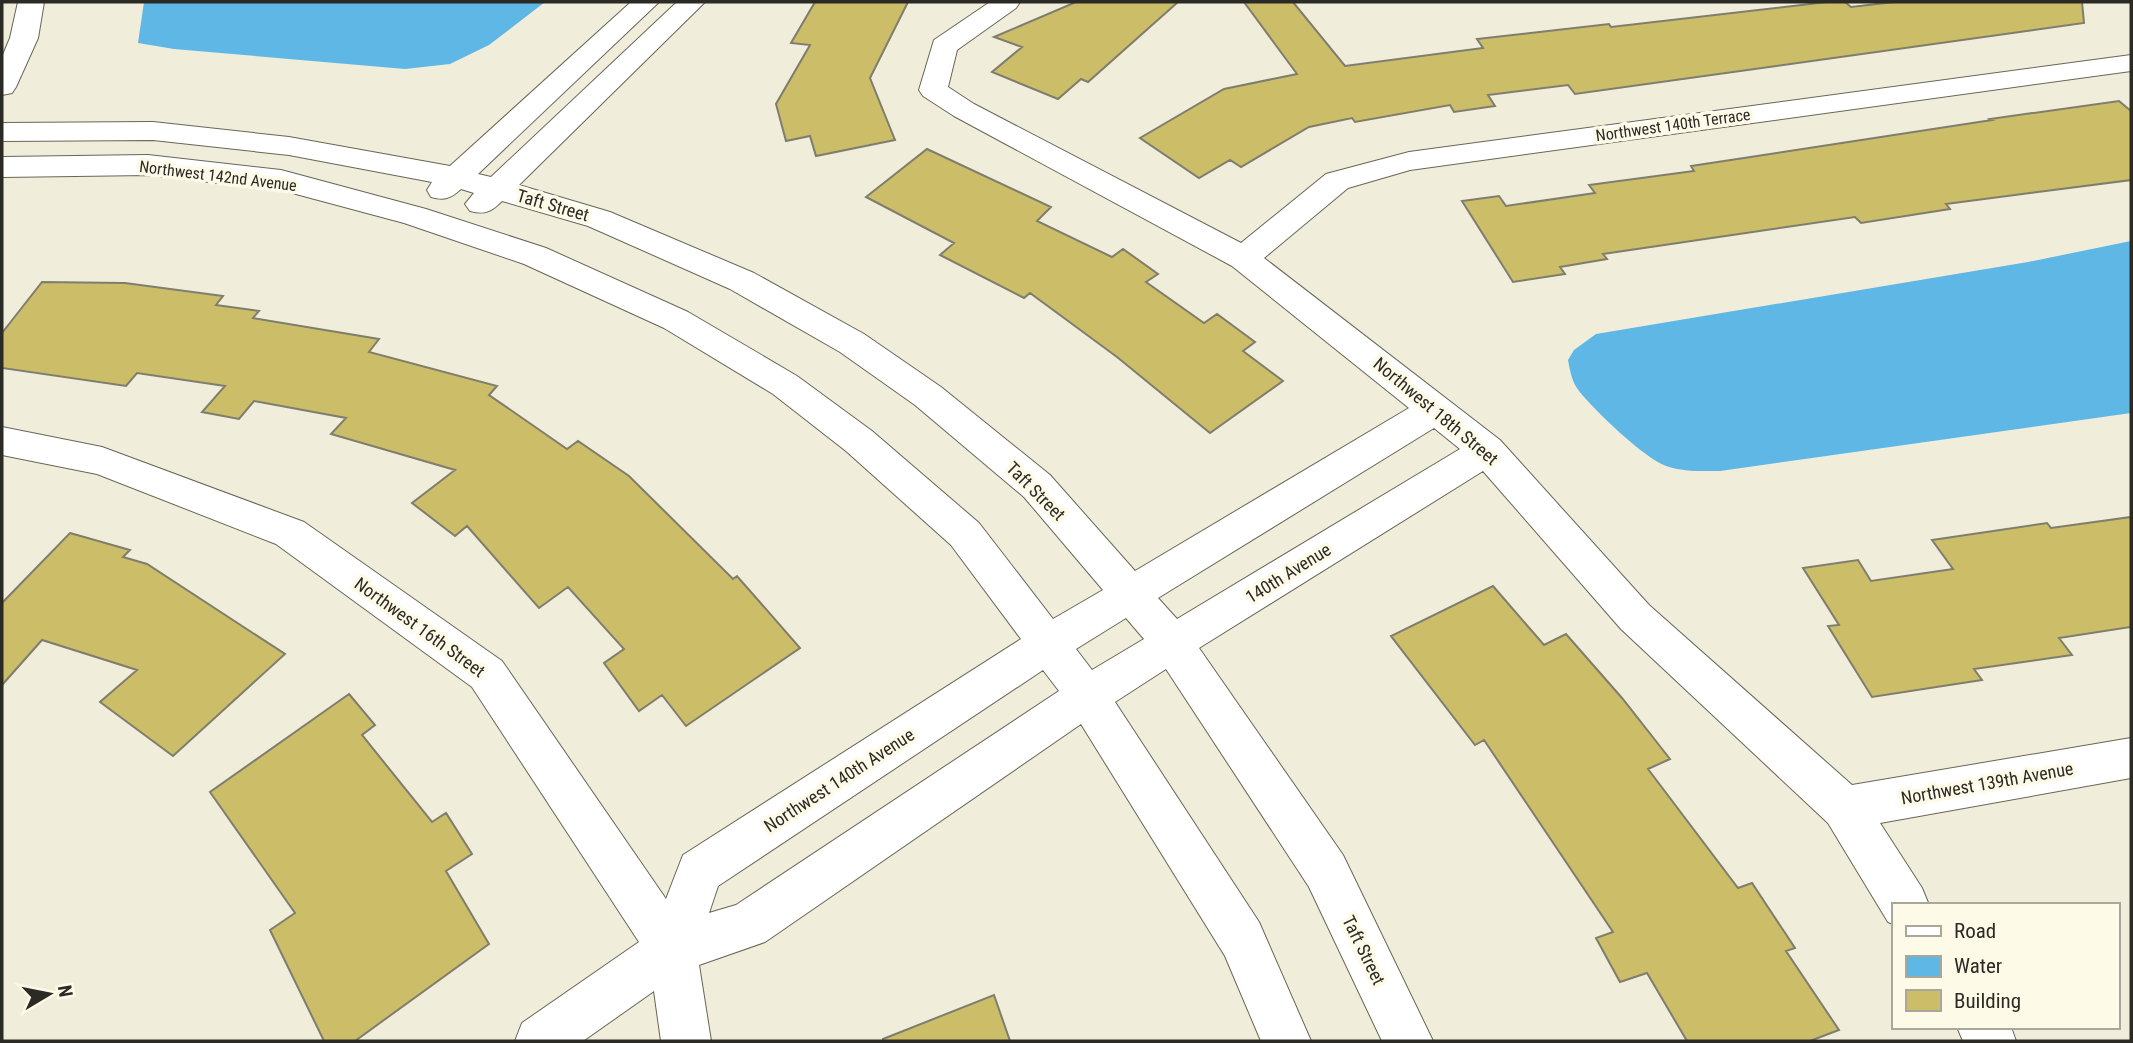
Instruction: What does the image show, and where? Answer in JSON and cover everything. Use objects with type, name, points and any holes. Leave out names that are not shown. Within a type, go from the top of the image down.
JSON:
[{"type":"street","points":[[2,87],[24,38],[31,2]]},
{"type":"street","points":[[646,2],[415,216],[535,256],[676,320],[785,385],[859,441],[965,534],[1087,696],[1242,939],[1286,1041]]},
{"type":"street","points":[[454,229],[692,2]]},
{"type":"street","name":"Northwest 18th Street","points":[[1007,2],[944,46],[933,90],[964,110],[1243,258],[1488,450],[1635,617],[1844,808],[1904,903]]},
{"type":"street","name":"Northwest 140th Terrace","points":[[1243,258],[1337,181],[1409,162],[2131,63]]},
{"type":"street","name":"Northwest 142nd Avenue","points":[[2,132],[153,131],[289,146],[455,177]]},
{"type":"street","name":"Northwest 142nd Avenue","points":[[2,167],[148,165],[281,180],[415,216]]},
{"type":"street","name":"Taft Street","points":[[455,177],[599,219],[742,281],[852,343],[928,396],[1037,486],[1173,644],[1326,872],[1408,1041]]},
{"type":"street","points":[[1048,644],[1437,409]]},
{"type":"street","name":"Northwest 16th Street","points":[[2,441],[102,461],[290,533],[486,674],[672,948],[686,1041]]},
{"type":"street","name":"140th Avenue","points":[[1087,696],[1488,450]]},
{"type":"street","name":"Northwest 140th Avenue","points":[[672,948],[700,871],[1048,644]]},
{"type":"street","points":[[540,1041],[672,948],[748,925],[1087,696]]},
{"type":"street","name":"Northwest 139th Avenue","points":[[1844,808],[2131,758]]},
{"type":"water","points":[[144,2],[545,2],[489,45],[450,64],[405,69],[174,49],[138,43]]},
{"type":"water","points":[[2131,241],[2131,413],[1720,471],[1686,470],[1672,468],[1657,461],[1620,433],[1579,391],[1568,360],[1574,350],[1596,334],[2028,262]]},
{"type":"building","points":[[815,2],[908,2],[870,78],[895,140],[816,156],[810,136],[786,141],[776,104],[810,45],[791,43]]},
{"type":"building","points":[[1076,2],[1178,2],[1088,82],[1081,79],[1058,99],[992,72],[1022,47],[994,37]]},
{"type":"building","points":[[1244,2],[1293,2],[1345,66],[1483,48],[1477,39],[1609,24],[1611,27],[1827,2],[1845,2],[1851,7],[1894,2],[2082,2],[2084,23],[1575,94],[1568,85],[1488,95],[1495,106],[1454,112],[1450,105],[1355,122],[1352,118],[1309,127],[1241,167],[1230,160],[1199,178],[1140,138],[1224,89],[1297,74]]},
{"type":"building","points":[[2119,101],[2131,111],[2131,180],[1946,204],[1950,209],[1861,223],[1855,217],[1603,254],[1607,259],[1560,267],[1565,274],[1513,282],[1462,201],[1499,196],[1506,206],[1595,193],[1589,185],[1694,171],[1691,166]]},
{"type":"building","points":[[927,149],[1051,207],[1037,221],[1112,257],[1123,249],[1158,274],[1146,282],[1204,323],[1217,314],[1255,342],[1243,351],[1283,381],[1210,433],[1117,357],[1030,293],[1024,298],[940,255],[954,243],[866,197]]},
{"type":"building","points":[[42,282],[125,283],[223,296],[216,305],[259,311],[253,318],[379,339],[369,352],[497,386],[489,395],[567,449],[578,441],[629,476],[733,579],[737,576],[800,648],[686,726],[662,695],[639,711],[604,663],[624,649],[568,587],[539,608],[467,526],[455,536],[412,503],[455,470],[331,434],[346,418],[254,401],[239,419],[202,412],[225,386],[137,373],[126,386],[2,368],[2,333]]},
{"type":"building","points":[[2131,517],[2131,627],[2059,638],[2072,655],[1974,669],[1982,680],[1872,697],[1828,626],[1839,625],[1803,568],[1858,560],[1871,581],[1953,569],[1932,540],[2047,523],[2051,528]]},
{"type":"building","points":[[70,533],[130,550],[123,557],[147,564],[285,654],[173,756],[100,702],[137,670],[42,640],[2,685],[2,603]]},
{"type":"building","points":[[1493,586],[1544,645],[1566,634],[1622,698],[1670,759],[1648,769],[1738,888],[1752,883],[1795,948],[1786,951],[1839,1030],[1810,1041],[1687,1041],[1647,973],[1620,982],[1596,938],[1613,932],[1484,740],[1475,745],[1391,636]]},
{"type":"building","points":[[349,694],[375,725],[362,735],[432,822],[446,813],[472,854],[446,871],[489,944],[355,1041],[324,1041],[270,930],[295,913],[210,792]]},
{"type":"building","points":[[994,995],[1010,1041],[883,1041],[883,1039]]}]
